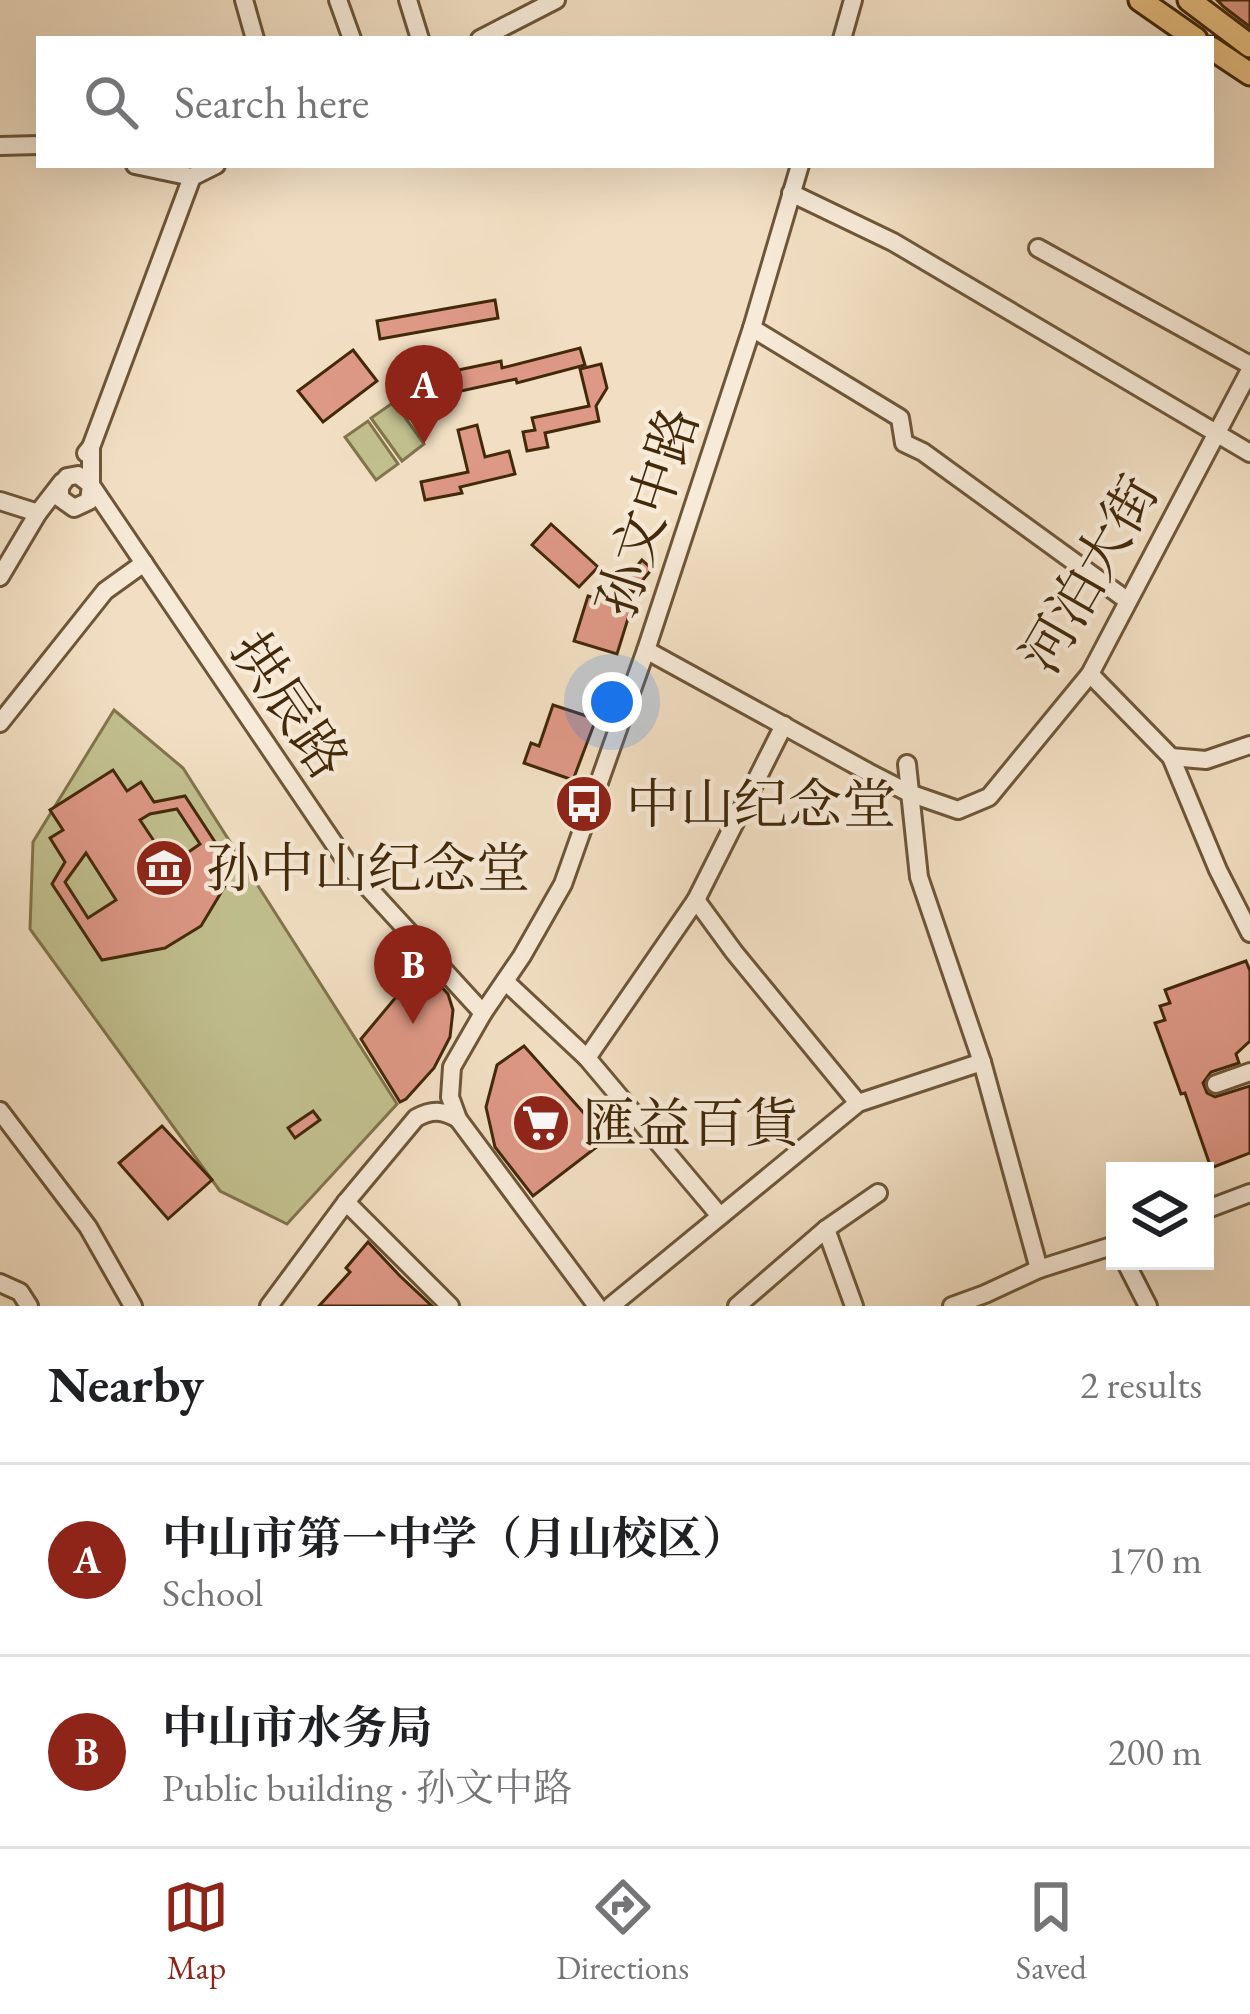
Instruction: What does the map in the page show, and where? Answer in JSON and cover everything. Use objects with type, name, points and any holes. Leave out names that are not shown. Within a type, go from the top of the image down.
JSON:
[{"type":"main road","points":[[1140,0],[1192,36]]},
{"type":"main road","points":[[1189,0],[1250,46]]},
{"type":"main road","points":[[1214,50],[1250,74]]},
{"type":"street","points":[[244,0],[254,36]]},
{"type":"street","points":[[338,0],[351,36]]},
{"type":"street","points":[[408,0],[420,36]]},
{"type":"street","points":[[486,36],[556,0]]},
{"type":"street","points":[[843,36],[853,0]]},
{"type":"street","points":[[0,146],[36,146]]},
{"type":"street","points":[[151,168],[192,176],[209,168]]},
{"type":"street","name":"孙文中路","points":[[458,1119],[450,1097],[452,1067],[562,884],[646,650],[799,168]]},
{"type":"street","points":[[0,577],[39,512],[91,447],[192,176]]},
{"type":"street","points":[[791,193],[893,242],[1250,453]]},
{"type":"street","points":[[1038,248],[1250,367]]},
{"type":"street","points":[[752,328],[900,418],[904,443],[1129,601]]},
{"type":"street","name":"河泊大街","points":[[646,650],[909,794],[958,810],[989,797],[1090,674],[1250,367]]},
{"type":"street","points":[[0,501],[39,512],[80,508],[90,493],[91,447]]},
{"type":"street","points":[[63,482],[78,475],[90,493]]},
{"type":"street","points":[[63,482],[60,498],[68,506]]},
{"type":"street","name":"拱辰路","points":[[90,493],[107,508],[352,870],[483,1013]]},
{"type":"street","points":[[0,723],[105,591],[144,563]]},
{"type":"street","points":[[1090,674],[1171,758],[1250,933]]},
{"type":"street","points":[[587,1058],[697,900],[784,725]]},
{"type":"street","points":[[1171,758],[1206,760],[1250,745]]},
{"type":"street","points":[[907,764],[919,877],[982,1062],[1039,1269]]},
{"type":"street","points":[[697,900],[858,1102]]},
{"type":"street","points":[[505,981],[587,1058],[720,1216]]},
{"type":"street","points":[[610,1306],[858,1102],[982,1062]]},
{"type":"street","points":[[1216,1084],[1250,1072]]},
{"type":"street","points":[[269,1306],[346,1202],[416,1118],[432,1110],[458,1119],[597,1306]]},
{"type":"street","points":[[0,1111],[88,1227],[134,1306]]},
{"type":"street","points":[[737,1306],[826,1229],[878,1192]]},
{"type":"street","points":[[1214,1207],[1250,1193]]},
{"type":"street","points":[[346,1202],[450,1306]]},
{"type":"street","points":[[826,1229],[854,1306]]},
{"type":"street","points":[[952,1306],[989,1300],[1039,1269],[1106,1248]]},
{"type":"street","points":[[1130,1270],[1148,1306]]},
{"type":"street","points":[[0,1282],[20,1292],[29,1306]]},
{"type":"shaded area","points":[[394,402],[424,444],[402,461],[371,418]]},
{"type":"shaded area","points":[[368,421],[398,464],[376,480],[345,437]]},
{"type":"shaded area","points":[[114,710],[183,768],[397,1104],[287,1224],[220,1191],[30,929],[33,842]]},
{"type":"building","points":[[1217,0],[1250,0],[1250,27],[1224,7]]},
{"type":"building","points":[[495,300],[498,318],[380,339],[377,321]]},
{"type":"building","points":[[580,348],[585,365],[434,397],[430,376],[501,361],[502,368]]},
{"type":"building","points":[[353,350],[377,381],[323,422],[298,391]]},
{"type":"building","points":[[601,364],[607,388],[596,406],[599,421],[545,433],[548,447],[527,451],[523,432],[535,430],[532,418],[589,406],[580,369]]},
{"type":"building","points":[[477,425],[485,457],[509,451],[515,474],[425,500],[421,482],[468,472],[458,430]]},
{"type":"building","points":[[551,524],[598,567],[579,587],[532,545]]},
{"type":"building","points":[[642,560],[652,569],[633,592],[622,583]]},
{"type":"building","points":[[588,596],[631,609],[617,654],[574,641]]},
{"type":"building","points":[[553,705],[596,719],[573,780],[524,763],[531,743],[539,746]]},
{"type":"building","name":"孙中山纪念堂","points":[[113,770],[127,791],[141,782],[154,802],[185,796],[234,871],[201,926],[165,948],[102,960],[52,884],[65,862],[50,838],[63,830],[50,810]],"holes":[[[177,809],[200,844],[170,865],[140,820]],[[86,853],[116,900],[88,918],[65,882]]]},
{"type":"building","points":[[1246,961],[1250,1041],[1236,1054],[1239,1063],[1211,1072],[1203,1083],[1215,1097],[1250,1086],[1250,1153],[1214,1167],[1209,1162],[1155,1023],[1165,1020],[1160,1006],[1170,1003],[1165,990]]},
{"type":"building","points":[[422,966],[448,994],[453,1010],[450,1037],[434,1068],[400,1102],[361,1039]]},
{"type":"building","name":"匯益百貨","points":[[524,1046],[607,1139],[533,1196],[495,1147],[486,1107],[497,1065]]},
{"type":"building","points":[[313,1111],[320,1120],[295,1138],[288,1128]]},
{"type":"building","points":[[162,1126],[212,1180],[168,1219],[119,1163]]},
{"type":"building","points":[[368,1242],[432,1306],[319,1306],[350,1272],[346,1268]]},
{"type":"place","name":"中山市第一中学（月山校区）","points":[[424,444]]},
{"type":"place","name":"中山纪念堂","points":[[584,804]]},
{"type":"place","name":"孙中山纪念堂","points":[[164,868]]},
{"type":"place","name":"中山市水务局","points":[[413,1024]]},
{"type":"place","name":"匯益百貨","points":[[541,1123]]}]
